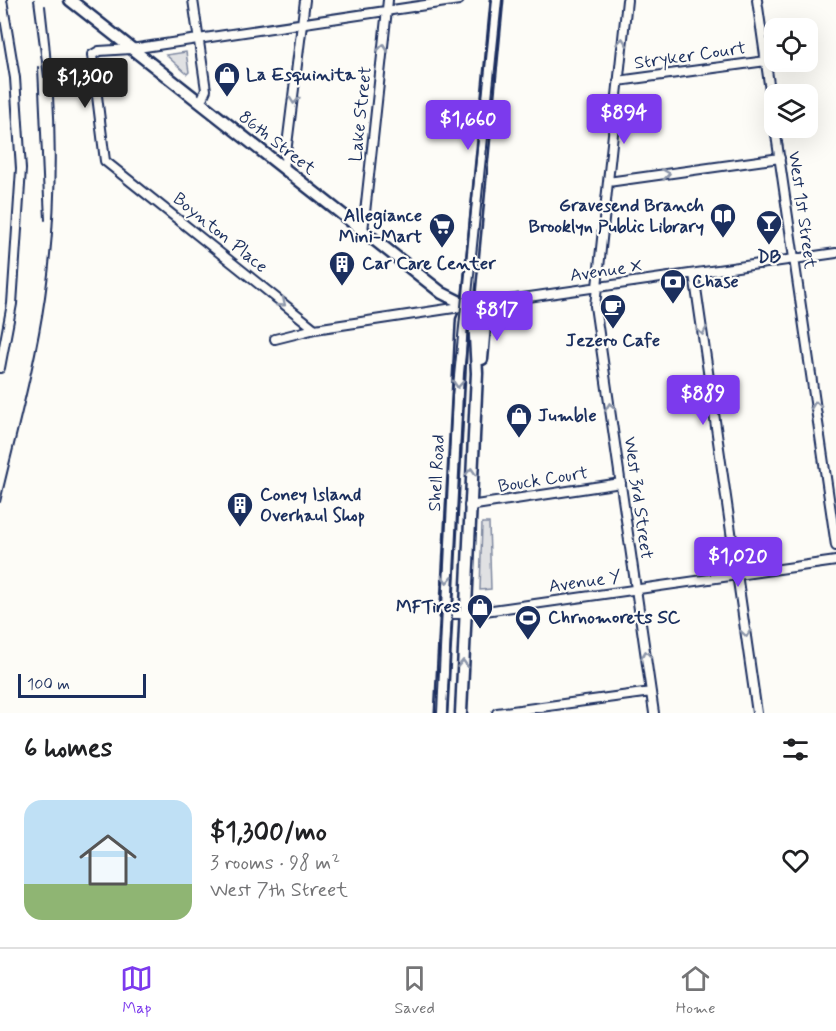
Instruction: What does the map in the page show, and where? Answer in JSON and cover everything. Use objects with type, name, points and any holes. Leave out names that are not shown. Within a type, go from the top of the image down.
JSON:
[{"type":"main road","name":"86th Street","points":[[72,0],[442,293],[468,306]]},
{"type":"main road","points":[[468,306],[497,0]]},
{"type":"main road","name":"Shell Road","points":[[477,373],[482,360],[487,303]]},
{"type":"main road","name":"Shell Road","points":[[461,713],[477,373],[474,317],[468,306]]},
{"type":"main road","name":"Shell Road","points":[[441,713],[462,320],[468,306]]},
{"type":"street","points":[[193,0],[206,90],[200,103]]},
{"type":"street","points":[[284,169],[305,0]]},
{"type":"street","name":"Lake Street","points":[[363,231],[388,0]]},
{"type":"street","points":[[131,49],[459,0]]},
{"type":"street","name":"West 3rd Street","points":[[627,0],[595,306],[654,713]]},
{"type":"street","points":[[757,0],[764,47]]},
{"type":"street","points":[[0,368],[12,304],[21,169],[15,78],[1,2]]},
{"type":"street","name":"Boynton Place","points":[[131,49],[99,51],[92,56],[105,161],[315,329]]},
{"type":"street","name":"Stryker Court","points":[[618,81],[764,61]]},
{"type":"street","name":"West 1st Street","points":[[777,138],[836,546]]},
{"type":"street","points":[[608,182],[780,158]]},
{"type":"street","name":"Avenue X","points":[[275,339],[315,329],[836,253]]},
{"type":"street","points":[[694,274],[757,713]]},
{"type":"street","name":"Bouck Court","points":[[469,506],[621,483]]},
{"type":"street","name":"Avenue Y","points":[[445,614],[464,614],[836,561]]},
{"type":"street","points":[[497,713],[651,692]]},
{"type":"shaded area","points":[[186,52],[189,72],[187,74],[166,55]]},
{"type":"shaded area","points":[[482,523],[489,523],[491,589],[480,590]]},
{"type":"railway","points":[[34,0],[44,77]]},
{"type":"railway","points":[[437,713],[452,396],[492,0]]},
{"type":"railway","points":[[447,713],[464,373],[502,0]]},
{"type":"railway","points":[[0,502],[36,349],[50,261],[55,152],[52,78],[45,6]]},
{"type":"railway","points":[[38,67],[45,220]]},
{"type":"place","name":"La Esquinita","points":[[227,98]]},
{"type":"place","name":"Gravesend Branch Brooklyn Public Library","points":[[723,239]]},
{"type":"place","name":"DB","points":[[769,246]]},
{"type":"place","name":"Allegiance Mini-Mart","points":[[442,249]]},
{"type":"place","name":"Car Care Center","points":[[342,287]]},
{"type":"place","name":"Chase","points":[[673,305]]},
{"type":"place","name":"Jezero Cafe","points":[[613,330]]},
{"type":"place","name":"Jumble","points":[[519,439]]},
{"type":"place","name":"Coney Island Overhaul Shop","points":[[240,528]]},
{"type":"place","name":"MFTires","points":[[480,630]]},
{"type":"place","name":"Chrnomorets SC","points":[[528,641]]}]
